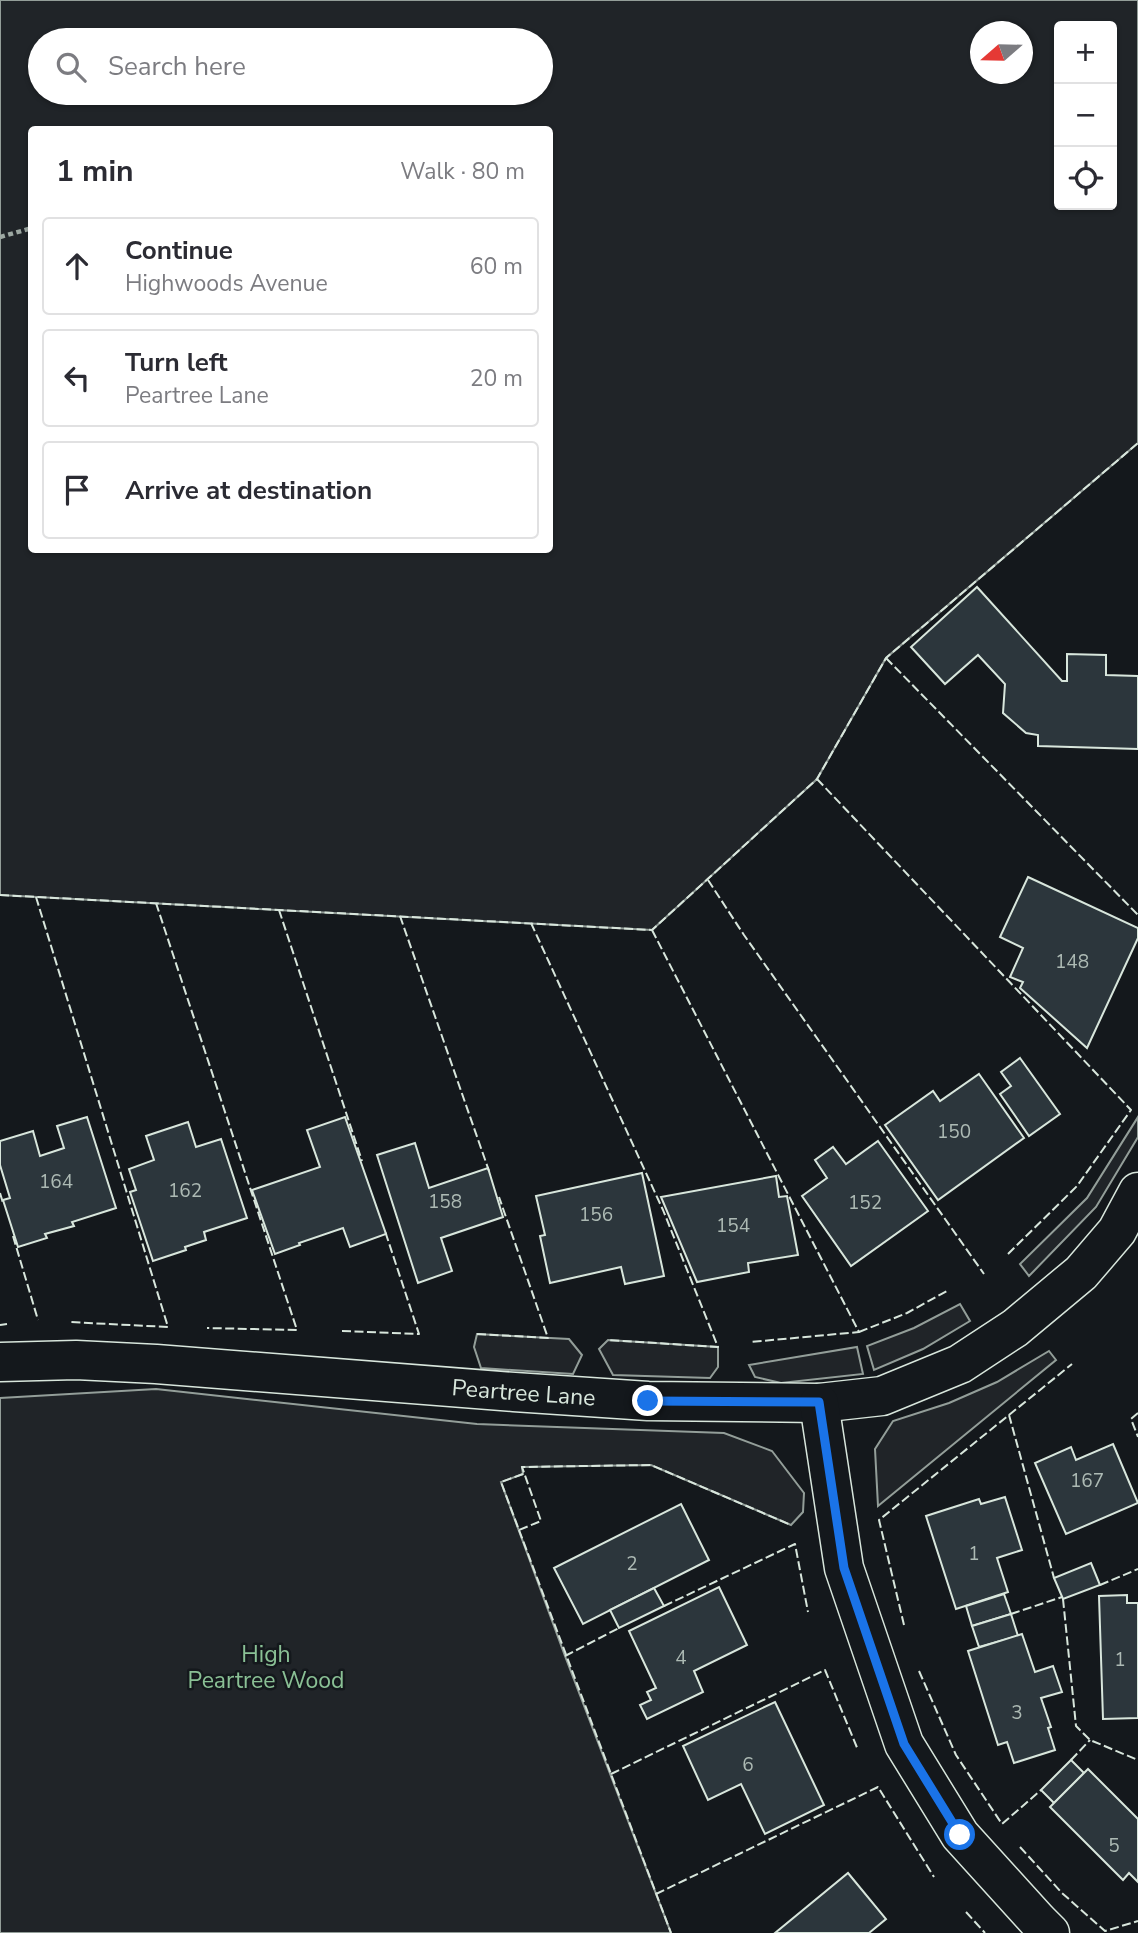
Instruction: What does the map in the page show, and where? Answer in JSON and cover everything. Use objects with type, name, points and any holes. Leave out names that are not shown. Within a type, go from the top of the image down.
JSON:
[{"type":"street","name":"Peartree Lane","points":[[0,1362],[76,1360],[156,1364],[648,1401],[819,1402],[882,1396],[960,1364],[1004,1336],[1081,1273],[1117,1231],[1138,1192]]},
{"type":"street","points":[[819,1402],[844,1568],[904,1744],[960,1835],[1050,1933]]},
{"type":"path","points":[[0,237],[28,229]]},
{"type":"green space","points":[[0,0],[1138,0],[1138,443],[886,658],[817,779],[652,930],[0,895]]},
{"type":"green space","points":[[1138,1117],[1138,1137],[1096,1207],[1029,1276],[1020,1264],[1087,1198]]},
{"type":"green space","points":[[960,1304],[970,1321],[923,1349],[874,1370],[867,1346],[914,1328]]},
{"type":"green space","points":[[477,1334],[569,1339],[582,1355],[573,1374],[481,1368],[474,1347]]},
{"type":"green space","points":[[608,1340],[718,1347],[718,1367],[710,1378],[613,1375],[599,1349]]},
{"type":"green space","points":[[857,1347],[863,1374],[781,1383],[755,1377],[749,1365]]},
{"type":"green space","points":[[1049,1351],[1056,1360],[878,1506],[875,1449],[893,1421],[949,1403],[997,1382]]},
{"type":"green space","name":"High Peartree Wood","points":[[156,1389],[477,1424],[724,1433],[772,1451],[804,1493],[803,1512],[791,1525],[651,1465],[522,1467],[523,1474],[501,1482],[671,1933],[0,1933],[0,1398]]},
{"type":"building","points":[[977,587],[1062,681],[1067,681],[1067,654],[1106,655],[1106,675],[1138,676],[1138,749],[1038,746],[1038,735],[1026,733],[1003,713],[1005,684],[978,655],[945,684],[911,647]]},
{"type":"building","points":[[1028,877],[1138,928],[1138,938],[1087,1048],[1020,988],[1023,982],[1010,977],[1023,948],[1000,937]]},
{"type":"building","points":[[1020,1058],[1060,1114],[1029,1136],[1000,1094],[1011,1086],[1001,1072]]},
{"type":"building","points":[[979,1074],[1024,1138],[938,1200],[885,1125],[933,1091],[940,1101]]},
{"type":"building","points":[[87,1117],[116,1208],[72,1222],[74,1226],[45,1234],[47,1238],[18,1247],[3,1200],[10,1198],[0,1165],[0,1141],[33,1131],[40,1156],[64,1148],[57,1126]]},
{"type":"building","points":[[345,1117],[386,1234],[350,1247],[343,1228],[275,1254],[252,1190],[320,1167],[307,1130]]},
{"type":"building","points":[[188,1122],[196,1147],[221,1139],[247,1218],[204,1232],[206,1240],[153,1261],[130,1192],[136,1190],[129,1169],[154,1160],[146,1136]]},
{"type":"building","points":[[878,1141],[928,1211],[851,1266],[802,1196],[827,1178],[815,1160],[833,1147],[846,1164]]},
{"type":"building","points":[[415,1143],[429,1188],[488,1168],[503,1217],[441,1238],[452,1271],[418,1283],[377,1155]]},
{"type":"building","points":[[642,1173],[664,1276],[625,1284],[621,1267],[550,1283],[540,1236],[545,1235],[536,1196]]},
{"type":"building","points":[[776,1176],[779,1197],[787,1196],[798,1255],[748,1263],[749,1272],[697,1282],[661,1197]]},
{"type":"building","points":[[1113,1444],[1138,1503],[1066,1534],[1035,1463],[1071,1447],[1076,1460]]},
{"type":"building","points":[[1005,1497],[1022,1550],[997,1558],[1008,1592],[956,1609],[926,1516],[979,1499],[981,1504]]},
{"type":"building","points":[[681,1504],[709,1560],[583,1624],[554,1568]]},
{"type":"building","points":[[1091,1563],[1100,1585],[1063,1599],[1054,1578]]},
{"type":"building","points":[[719,1587],[747,1645],[694,1671],[703,1692],[647,1719],[640,1705],[651,1700],[647,1692],[656,1688],[629,1631]]},
{"type":"building","points":[[654,1588],[664,1606],[619,1628],[610,1610]]},
{"type":"building","points":[[1004,1594],[1011,1614],[972,1626],[966,1606]]},
{"type":"building","points":[[1127,1595],[1127,1603],[1138,1603],[1138,1718],[1103,1719],[1099,1596]]},
{"type":"building","points":[[1011,1614],[1018,1636],[979,1647],[972,1626]]},
{"type":"building","points":[[1022,1634],[1035,1672],[1053,1666],[1062,1692],[1041,1698],[1051,1727],[1048,1728],[1055,1750],[1014,1763],[1007,1742],[998,1745],[968,1651]]},
{"type":"building","points":[[775,1702],[824,1805],[765,1834],[741,1784],[708,1800],[683,1746]]},
{"type":"building","points":[[1071,1760],[1084,1773],[1054,1803],[1041,1790]]},
{"type":"building","points":[[1088,1769],[1138,1819],[1138,1882],[1129,1873],[1123,1880],[1050,1807]]},
{"type":"building","points":[[848,1873],[886,1919],[869,1933],[775,1933]]},
{"type":"fence","points":[[0,895],[652,930],[817,779],[886,658],[1138,443]]},
{"type":"fence","points":[[886,658],[1138,915]]},
{"type":"fence","points":[[817,779],[1131,1110],[1077,1186],[1008,1254]]},
{"type":"fence","points":[[708,880],[984,1274]]},
{"type":"fence","points":[[36,897],[168,1327],[69,1322]]},
{"type":"fence","points":[[156,903],[297,1330],[207,1328]]},
{"type":"fence","points":[[279,910],[362,1161]]},
{"type":"fence","points":[[400,916],[489,1171]]},
{"type":"fence","points":[[531,923],[663,1210],[718,1347],[608,1340]]},
{"type":"fence","points":[[652,930],[859,1332],[751,1342]]},
{"type":"fence","points":[[0,1193],[3,1203]]},
{"type":"fence","points":[[477,1334],[548,1338],[499,1197]]},
{"type":"fence","points":[[342,1331],[419,1334],[385,1231]]},
{"type":"fence","points":[[13,1236],[38,1320]]},
{"type":"fence","points":[[859,1332],[907,1313],[947,1291]]},
{"type":"fence","points":[[0,1325],[7,1324]]},
{"type":"fence","points":[[1009,1415],[1072,1364]]},
{"type":"fence","points":[[1138,1413],[1131,1419],[1138,1437]]},
{"type":"fence","points":[[904,1625],[879,1520],[1009,1415],[1054,1578]]},
{"type":"fence","points":[[523,1474],[501,1482],[519,1530],[541,1521],[522,1467],[651,1465],[791,1525]]},
{"type":"fence","points":[[519,1530],[671,1933]]},
{"type":"fence","points":[[664,1606],[795,1544],[808,1612]]},
{"type":"fence","points":[[1100,1585],[1138,1569]]},
{"type":"fence","points":[[1011,1614],[1062,1597]]},
{"type":"fence","points":[[1063,1599],[1076,1726],[1090,1740],[1138,1760]]},
{"type":"fence","points":[[565,1656],[619,1628]]},
{"type":"fence","points":[[611,1774],[825,1670],[858,1750]]},
{"type":"fence","points":[[919,1671],[956,1755],[1002,1824],[1041,1790]]},
{"type":"fence","points":[[1071,1760],[1090,1740]]},
{"type":"fence","points":[[656,1894],[878,1787],[934,1877]]},
{"type":"fence","points":[[1020,1847],[1062,1893],[1105,1931],[1138,1921]]},
{"type":"fence","points":[[966,1912],[985,1933]]},
{"type":"route","points":[[648,1401],[819,1402],[844,1568],[904,1744],[960,1835]]}]
